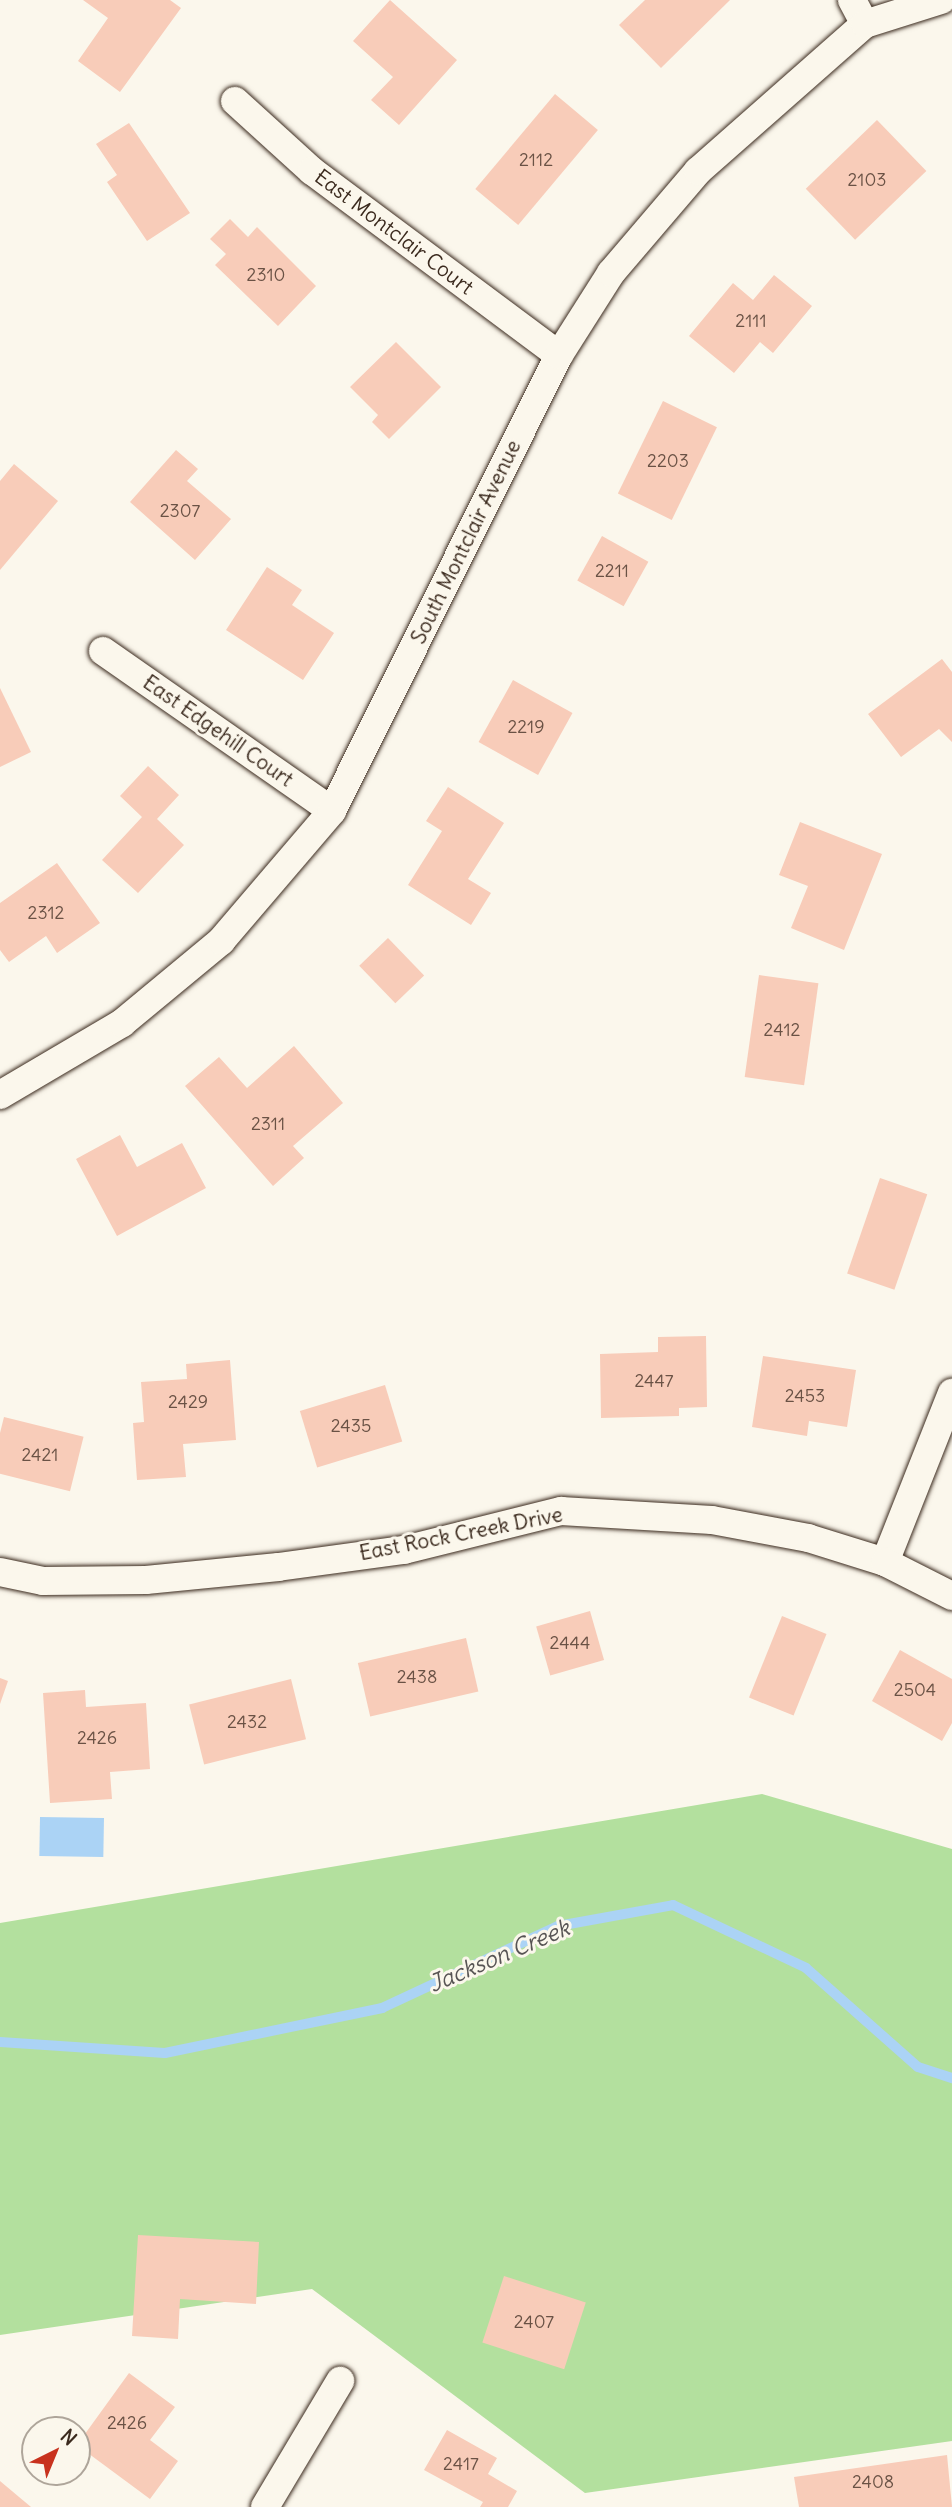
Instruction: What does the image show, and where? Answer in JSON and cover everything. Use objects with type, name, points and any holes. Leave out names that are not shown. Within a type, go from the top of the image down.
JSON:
[{"type":"street","name":"South Montclair Avenue","points":[[0,1096],[122,1023],[221,941],[332,811],[559,355],[611,273],[698,171],[858,12],[940,0]]},
{"type":"street","name":"East Montclair Court","points":[[235,101],[313,171],[559,355]]},
{"type":"street","name":"East Edgehill Court","points":[[103,651],[332,811]]},
{"type":"street","points":[[885,1562],[952,1393]]},
{"type":"street","name":"East Rock Creek Drive","points":[[0,1572],[43,1581],[146,1580],[278,1567],[404,1550],[561,1511],[712,1520],[808,1538],[885,1562],[952,1596]]},
{"type":"street","points":[[265,2507],[340,2381]]},
{"type":"green space","points":[[762,1794],[952,1849],[952,2441],[585,2493],[312,2289],[0,2335],[0,1923]]},
{"type":"water","points":[[40,1817],[104,1818],[103,1857],[39,1856]]},
{"type":"building","points":[[83,0],[170,0],[181,8],[120,92],[78,61],[108,18]]},
{"type":"building","points":[[390,0],[457,60],[399,125],[371,100],[393,77],[353,41]]},
{"type":"building","points":[[645,0],[730,0],[661,68],[619,25]]},
{"type":"building","points":[[555,94],[598,130],[518,225],[475,189]]},
{"type":"building","points":[[877,120],[926,171],[855,240],[806,189]]},
{"type":"building","points":[[129,123],[190,213],[147,241],[107,182],[117,175],[96,144]]},
{"type":"building","points":[[230,219],[248,237],[257,227],[316,286],[278,326],[215,265],[226,254],[210,239]]},
{"type":"building","points":[[774,275],[812,306],[773,353],[760,342],[734,373],[689,336],[733,283],[753,300]]},
{"type":"building","points":[[396,342],[441,387],[389,439],[372,422],[378,415],[350,387]]},
{"type":"building","points":[[663,401],[717,427],[672,520],[618,494]]},
{"type":"building","points":[[176,450],[198,469],[187,481],[231,519],[195,560],[130,502]]},
{"type":"building","points":[[14,464],[58,501],[0,570],[0,481]]},
{"type":"building","points":[[602,536],[648,562],[624,606],[577,581]]},
{"type":"building","points":[[267,567],[302,590],[292,605],[334,633],[303,680],[226,630]]},
{"type":"building","points":[[942,659],[952,672],[952,742],[939,729],[901,757],[868,714]]},
{"type":"building","points":[[513,680],[572,713],[538,775],[479,742]]},
{"type":"building","points":[[0,688],[31,752],[0,767]]},
{"type":"building","points":[[148,766],[179,795],[157,819],[184,845],[138,893],[102,860],[142,817],[120,796]]},
{"type":"building","points":[[448,787],[504,823],[468,879],[491,893],[471,925],[408,885],[442,831],[426,821]]},
{"type":"building","points":[[800,822],[882,854],[844,950],[791,928],[808,886],[779,875]]},
{"type":"building","points":[[57,863],[100,923],[57,953],[46,936],[9,962],[0,950],[0,903]]},
{"type":"building","points":[[388,938],[424,975],[395,1003],[359,966]]},
{"type":"building","points":[[759,975],[818,983],[804,1085],[745,1077]]},
{"type":"building","points":[[294,1046],[343,1103],[293,1146],[304,1158],[273,1186],[185,1086],[219,1057],[247,1088]]},
{"type":"building","points":[[120,1135],[137,1167],[182,1143],[206,1188],[117,1236],[76,1159]]},
{"type":"building","points":[[880,1178],[927,1194],[894,1290],[847,1273]]},
{"type":"building","points":[[706,1336],[707,1407],[679,1408],[679,1416],[601,1418],[600,1354],[658,1352],[658,1337]]},
{"type":"building","points":[[763,1356],[856,1370],[847,1427],[809,1421],[807,1436],[752,1427]]},
{"type":"building","points":[[230,1360],[236,1440],[183,1444],[186,1477],[137,1480],[133,1423],[144,1422],[141,1382],[187,1379],[186,1364]]},
{"type":"building","points":[[385,1385],[402,1441],[317,1467],[300,1411]]},
{"type":"building","points":[[4,1417],[84,1437],[70,1491],[0,1474],[0,1433]]},
{"type":"building","points":[[590,1611],[604,1660],[550,1675],[536,1626]]},
{"type":"building","points":[[782,1616],[827,1634],[794,1716],[749,1698]]},
{"type":"building","points":[[466,1638],[478,1692],[370,1717],[358,1663]]},
{"type":"building","points":[[900,1650],[952,1679],[952,1723],[942,1741],[872,1701]]},
{"type":"building","points":[[0,1678],[8,1681],[0,1704]]},
{"type":"building","points":[[291,1679],[306,1739],[204,1765],[189,1704]]},
{"type":"building","points":[[85,1690],[86,1707],[146,1703],[150,1769],[110,1772],[112,1799],[50,1803],[43,1693]]},
{"type":"building","points":[[138,2235],[259,2242],[256,2304],[180,2299],[178,2339],[132,2336]]},
{"type":"building","points":[[504,2276],[586,2303],[564,2369],[482,2343]]},
{"type":"building","points":[[129,2373],[175,2407],[150,2440],[178,2461],[150,2499],[91,2455],[91,2426]]},
{"type":"building","points":[[447,2430],[497,2458],[488,2474],[517,2491],[508,2507],[480,2507],[483,2502],[424,2470]]},
{"type":"building","points":[[947,2455],[952,2507],[799,2507],[794,2477]]},
{"type":"building","points":[[0,2481],[31,2507],[0,2507]]},
{"type":"waterway","name":"Jackson Creek","points":[[0,2042],[165,2053],[382,2008],[558,1926],[673,1905],[806,1968],[918,2067],[952,2078]]}]
